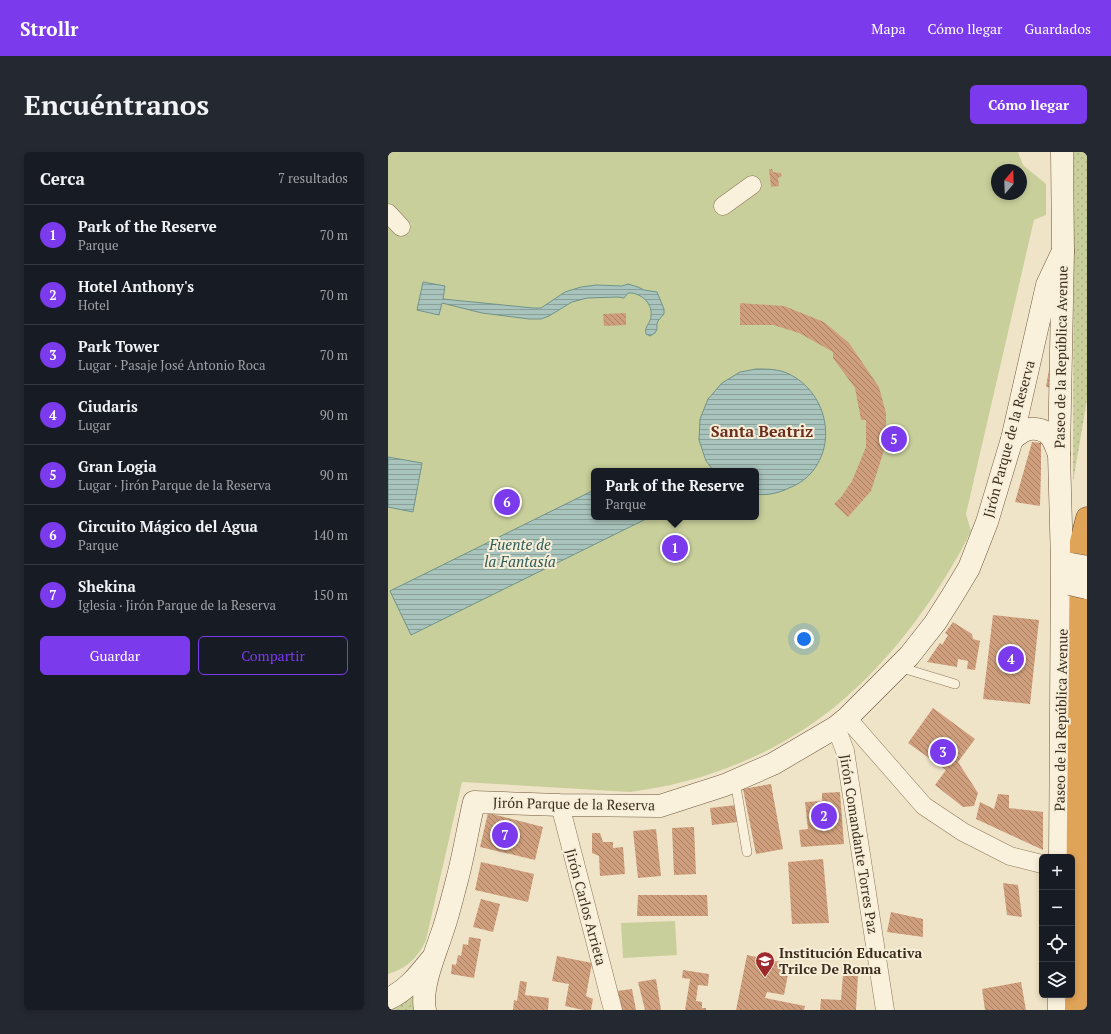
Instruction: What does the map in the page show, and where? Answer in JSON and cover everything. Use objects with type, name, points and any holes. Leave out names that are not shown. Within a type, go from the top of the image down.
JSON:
[{"type":"highway","points":[[1076,1010],[1081,542],[1087,518]]},
{"type":"street","name":"Paseo de la República Avenue","points":[[1060,854],[1073,575],[1059,454],[1063,251],[1062,152]]},
{"type":"street","points":[[723,206],[752,185]]},
{"type":"street","points":[[388,213],[401,227]]},
{"type":"street","name":"Jirón Parque de la Reserva","points":[[434,955],[444,927],[458,878],[474,802],[660,806],[725,785],[773,764],[841,722],[910,656],[935,623],[969,568],[987,522],[1012,439],[1047,285],[1063,251]]},
{"type":"street","points":[[1012,439],[1020,433],[1033,428],[1048,434],[1052,438],[1059,454]]},
{"type":"street","points":[[841,722],[924,806],[963,832],[1010,856],[1039,863]]},
{"type":"street","name":"Jirón Comandante Torres Paz","points":[[841,722],[885,1010]]},
{"type":"street","name":"Jirón Carlos Arrieta","points":[[560,805],[613,1010]]},
{"type":"street","points":[[388,999],[406,988],[419,976],[434,955]]},
{"type":"street","points":[[425,1010],[424,998],[434,955]]},
{"type":"street","points":[[1059,998],[1059,1010]]},
{"type":"lane","points":[[899,667],[955,684]]},
{"type":"lane","points":[[735,781],[747,852]]},
{"type":"green space","points":[[388,152],[1018,152],[1023,164],[991,164],[991,200],[1027,200],[1027,168],[1046,184],[1046,215],[1034,220],[966,514],[971,531],[957,558],[917,620],[875,670],[860,685],[814,723],[764,752],[728,768],[680,783],[630,792],[462,782],[426,940],[411,962],[388,974]]},
{"type":"green space","points":[[1074,152],[1087,152],[1087,400],[1073,482]]},
{"type":"green space","points":[[675,921],[677,955],[623,958],[621,923]]},
{"type":"green space","points":[[422,982],[415,1010],[388,1010],[388,1003]]},
{"type":"water","points":[[423,282],[445,286],[443,299],[533,308],[541,308],[565,292],[581,287],[596,285],[622,286],[628,284],[644,290],[657,292],[664,309],[664,314],[658,321],[655,333],[650,336],[646,334],[646,331],[651,318],[650,307],[645,299],[633,293],[628,293],[624,298],[587,298],[572,302],[549,316],[541,319],[529,319],[482,313],[442,303],[439,315],[417,310]]},
{"type":"water","points":[[756,369],[769,369],[789,374],[802,382],[812,393],[819,405],[824,419],[826,433],[824,447],[819,461],[809,476],[792,487],[773,494],[759,495],[759,468],[712,468],[706,461],[699,440],[700,419],[708,399],[722,383],[740,372]]},
{"type":"water","points":[[388,457],[422,463],[413,512],[388,507]]},
{"type":"water","name":"Fuente de la Fantasía","points":[[591,491],[591,520],[644,520],[411,635],[390,591]]},
{"type":"building","points":[[769,169],[772,169],[773,172],[781,173],[782,176],[778,178],[779,186],[771,187]]},
{"type":"building","points":[[740,303],[784,306],[824,322],[849,343],[879,387],[886,413],[886,444],[871,491],[848,517],[834,504],[852,481],[866,447],[866,420],[861,420],[855,388],[833,358],[833,352],[799,333],[773,325],[740,325]]},
{"type":"building","points":[[626,313],[626,325],[604,326],[603,314]]},
{"type":"building","points":[[1050,364],[1058,365],[1054,388],[1046,387]]},
{"type":"building","points":[[1032,442],[1041,443],[1040,506],[1015,502]]},
{"type":"building","points":[[993,615],[1039,620],[1030,704],[983,699]]},
{"type":"building","points":[[953,622],[972,634],[973,639],[980,641],[975,670],[967,669],[968,661],[958,659],[957,667],[927,662],[940,643],[942,645],[948,635],[945,633]]},
{"type":"building","points":[[933,708],[975,739],[958,762],[978,793],[974,806],[963,807],[935,785],[946,770],[908,743]]},
{"type":"building","points":[[771,784],[783,849],[756,854],[743,789]]},
{"type":"building","points":[[840,792],[844,844],[801,847],[799,830],[808,829],[805,802],[822,801],[822,793]]},
{"type":"building","points":[[998,794],[1009,795],[1009,808],[1043,812],[1043,850],[976,819],[980,802],[994,809]]},
{"type":"building","points":[[736,805],[738,822],[712,825],[710,808]]},
{"type":"building","points":[[488,813],[543,827],[535,860],[480,847]]},
{"type":"building","points":[[694,827],[696,874],[674,875],[672,828]]},
{"type":"building","points":[[656,829],[661,876],[638,878],[633,831]]},
{"type":"building","points":[[592,833],[600,833],[603,842],[613,842],[613,848],[623,847],[625,874],[600,876],[599,856],[592,853]]},
{"type":"building","points":[[823,859],[829,923],[792,924],[788,862]]},
{"type":"building","points":[[481,862],[534,874],[528,902],[475,890]]},
{"type":"building","points":[[1003,883],[1018,885],[1022,917],[1007,915]]},
{"type":"building","points":[[638,895],[707,895],[708,916],[637,916]]},
{"type":"building","points":[[481,899],[500,904],[493,932],[473,927]]},
{"type":"building","points":[[891,912],[923,919],[923,937],[887,932]]},
{"type":"building","points":[[469,937],[481,939],[474,978],[451,974],[452,964],[456,965],[458,955],[461,956],[463,944],[468,945]]},
{"type":"building","name":"Institución Educativa Trilce De Roma","points":[[747,955],[790,964],[784,995],[767,992],[765,998],[805,1006],[804,1010],[736,1010]]},
{"type":"building","points":[[557,956],[592,963],[586,996],[593,999],[591,1010],[583,1010],[565,1006],[569,984],[552,981]]},
{"type":"building","points":[[683,970],[709,974],[708,986],[698,985],[696,1001],[702,1002],[702,1008],[706,1008],[706,1010],[685,1010],[690,979],[682,978]]},
{"type":"building","points":[[843,974],[858,975],[856,1010],[820,1010],[821,999],[841,1000]]},
{"type":"building","points":[[656,979],[661,1010],[645,1010],[638,982]]},
{"type":"building","points":[[520,981],[527,982],[525,995],[549,998],[548,1010],[513,1010],[514,1000],[517,1001]]},
{"type":"building","points":[[1021,982],[1026,1010],[985,1010],[982,989]]},
{"type":"building","points":[[632,989],[636,1010],[620,1010],[617,991]]},
{"type":"place","name":"Gran Logia","points":[[894,439]]},
{"type":"place","name":"Circuito Mágico del Agua","points":[[507,502]]},
{"type":"place","name":"Park of the Reserve","points":[[675,548]]},
{"type":"place","name":"Ciudaris","points":[[1011,659]]},
{"type":"place","name":"Park Tower","points":[[943,752]]},
{"type":"place","name":"Hotel Anthony's","points":[[824,816]]},
{"type":"place","name":"Shekina","points":[[505,835]]},
{"type":"place","name":"Institución Educativa Trilce De Roma","points":[[765,978]]},
{"type":"district","name":"Santa Beatriz","points":[[762,431]]}]
